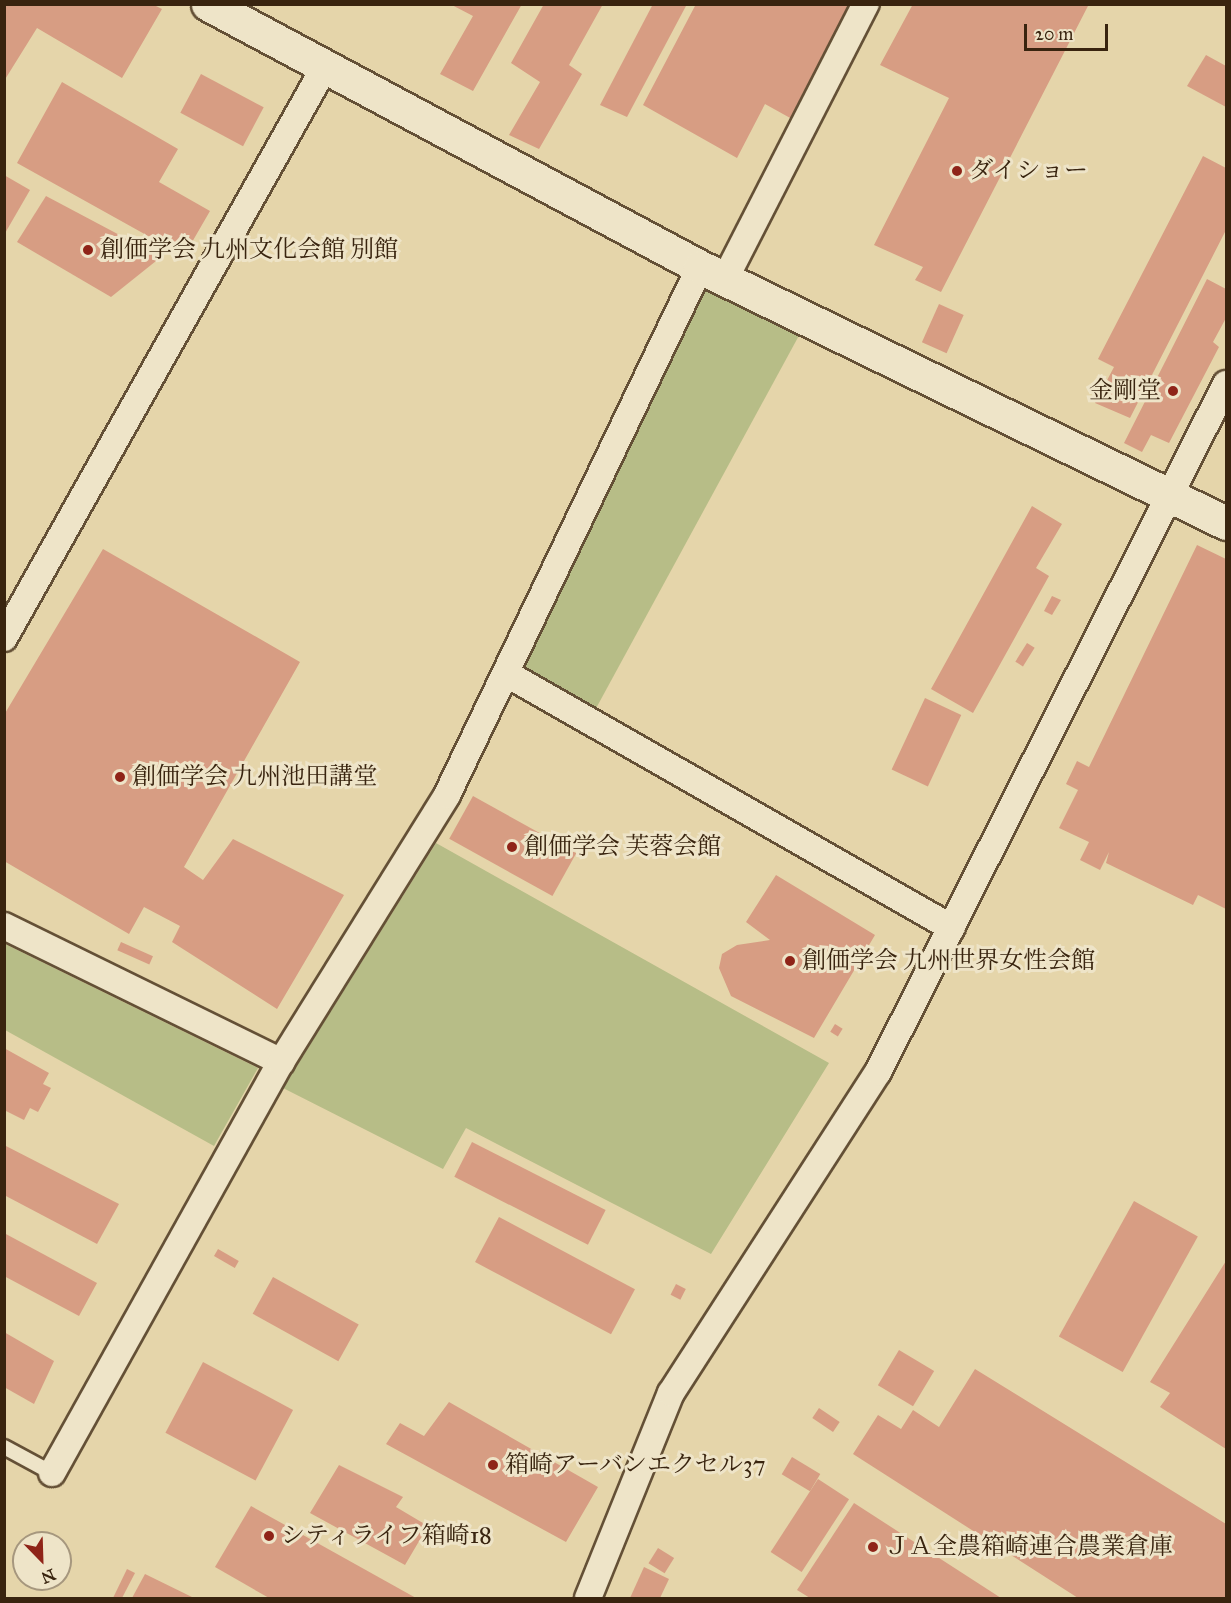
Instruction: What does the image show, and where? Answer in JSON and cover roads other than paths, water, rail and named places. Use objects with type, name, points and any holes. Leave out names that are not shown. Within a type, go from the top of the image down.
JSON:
[{"type":"street","points":[[208,4],[323,70],[713,272],[1227,523]]},
{"type":"street","points":[[52,1473],[280,1062],[447,795],[713,272],[866,4]]},
{"type":"street","points":[[4,638],[323,70]]},
{"type":"street","points":[[588,1599],[671,1393],[878,1072],[1227,384]]},
{"type":"street","points":[[507,674],[952,928]]},
{"type":"street","points":[[4,926],[280,1062]]},
{"type":"lane","points":[[4,1447],[52,1473]]},
{"type":"place","name":"ダイショー","points":[[957,171]]},
{"type":"place","name":"創価学会 九州文化会館 別館","points":[[88,250]]},
{"type":"place","name":"金剛堂","points":[[1173,391]]},
{"type":"place","name":"創価学会 九州池田講堂","points":[[120,777]]},
{"type":"place","name":"創価学会 芙蓉会館","points":[[512,847]]},
{"type":"place","name":"創価学会 九州世界女性会館","points":[[790,961]]},
{"type":"place","name":"箱崎アーバンエクセル37","points":[[493,1465]]},
{"type":"place","name":"シティライフ箱崎18","points":[[269,1536]]},
{"type":"place","name":"ＪＡ全農箱崎連合農業倉庫","points":[[873,1547]]}]
